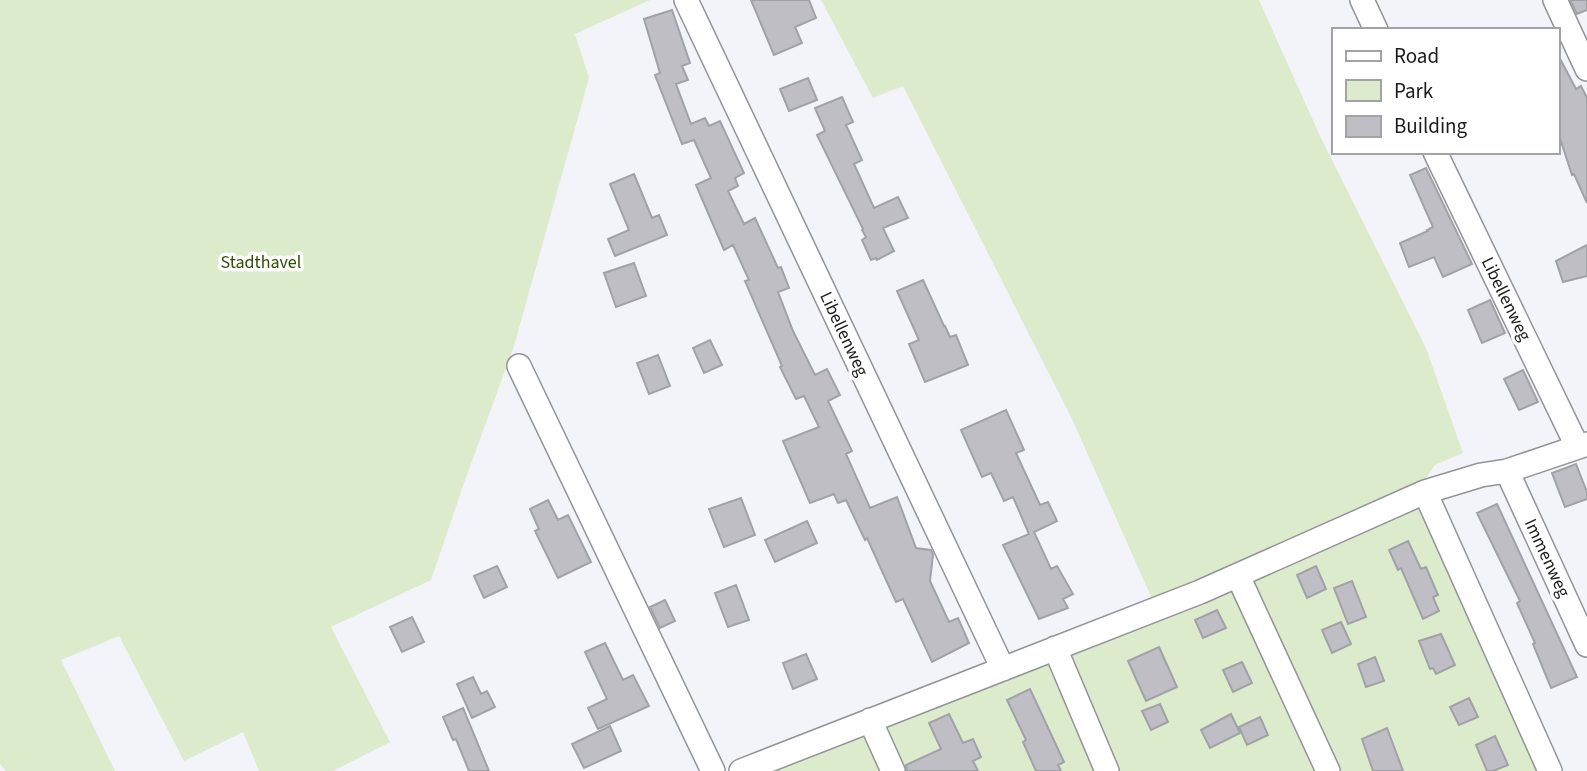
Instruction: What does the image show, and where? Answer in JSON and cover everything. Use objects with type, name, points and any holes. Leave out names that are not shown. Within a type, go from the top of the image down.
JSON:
[{"type":"street","name":"Libellenweg","points":[[685,0],[1003,669]]},
{"type":"street","points":[[1362,0],[1375,28]]},
{"type":"street","points":[[1555,0],[1587,69]]},
{"type":"street","name":"Libellenweg","points":[[741,771],[1238,576],[1425,492],[1481,475],[1507,471],[1582,445],[1435,154]]},
{"type":"street","points":[[519,366],[713,771]]},
{"type":"street","name":"Immenweg","points":[[1507,471],[1587,645]]},
{"type":"street","points":[[1425,492],[1550,771]]},
{"type":"street","points":[[1238,576],[1328,771]]},
{"type":"street","points":[[1055,648],[1107,771]]},
{"type":"street","points":[[870,720],[893,771]]},
{"type":"green space","name":"Stadthavel","points":[[0,0],[650,0],[575,34],[589,78],[514,346],[431,580],[331,627],[390,742],[333,771],[259,771],[243,732],[184,761],[119,636],[61,660],[115,771],[6,771],[0,764]]},
{"type":"green space","points":[[821,0],[1259,0],[1320,136],[1426,348],[1463,453],[1435,465],[1421,485],[1153,601],[1072,419],[903,86],[873,98]]},
{"type":"green space","points":[[1422,504],[1546,771],[760,771]]},
{"type":"building","points":[[751,0],[809,0],[816,18],[795,27],[802,43],[774,55]]},
{"type":"building","points":[[1570,0],[1587,0],[1587,10],[1577,14]]},
{"type":"building","points":[[672,10],[690,63],[682,66],[688,80],[676,84],[691,124],[705,118],[709,126],[720,121],[744,173],[735,178],[738,186],[728,191],[744,224],[755,218],[778,268],[781,267],[789,288],[778,292],[793,331],[815,375],[827,369],[840,395],[828,401],[852,451],[846,454],[870,508],[897,497],[916,548],[931,550],[933,555],[930,581],[949,622],[958,618],[969,643],[932,662],[903,599],[896,602],[867,538],[865,540],[846,500],[838,503],[834,494],[810,503],[783,441],[819,427],[804,396],[796,399],[780,367],[782,366],[745,281],[749,280],[733,245],[724,250],[696,185],[711,178],[694,140],[682,144],[655,75],[660,73],[644,19]]},
{"type":"building","points":[[1559,57],[1576,89],[1581,86],[1587,98],[1587,203],[1574,174],[1572,175],[1559,135]]},
{"type":"building","points":[[808,78],[817,100],[789,111],[780,89]]},
{"type":"building","points":[[842,97],[853,122],[846,125],[862,160],[854,164],[874,208],[898,197],[908,218],[883,228],[894,251],[877,260],[871,260],[862,240],[866,237],[863,229],[817,135],[825,131],[815,108]]},
{"type":"building","points":[[1426,168],[1472,264],[1443,277],[1434,257],[1409,267],[1400,243],[1433,227],[1410,175]]},
{"type":"building","points":[[634,174],[652,218],[659,215],[667,235],[615,256],[608,239],[629,230],[610,184]]},
{"type":"building","points":[[1587,245],[1587,276],[1563,282],[1556,261]]},
{"type":"building","points":[[634,263],[646,296],[616,307],[604,273]]},
{"type":"building","points":[[923,280],[950,337],[956,335],[968,365],[925,382],[909,344],[919,340],[897,291]]},
{"type":"building","points":[[1490,300],[1505,333],[1482,343],[1468,310]]},
{"type":"building","points":[[710,340],[722,365],[704,373],[693,348]]},
{"type":"building","points":[[658,355],[670,386],[649,394],[637,363]]},
{"type":"building","points":[[1523,370],[1538,402],[1519,410],[1504,379]]},
{"type":"building","points":[[1006,410],[1024,450],[1016,453],[1040,505],[1048,502],[1057,521],[1034,532],[1051,569],[1057,566],[1073,594],[1063,599],[1068,608],[1039,619],[1003,545],[1029,534],[1013,497],[1004,501],[991,473],[982,477],[961,430]]},
{"type":"building","points":[[1576,464],[1587,499],[1565,507],[1552,473]]},
{"type":"building","points":[[741,498],[755,535],[724,547],[709,509]]},
{"type":"building","points":[[548,500],[558,520],[568,515],[591,562],[558,578],[535,531],[539,529],[530,509]]},
{"type":"building","points":[[1497,504],[1577,677],[1551,688],[1517,603],[1520,601],[1477,513]]},
{"type":"building","points":[[807,521],[817,543],[775,562],[765,540]]},
{"type":"building","points":[[1408,541],[1421,569],[1426,567],[1438,595],[1433,597],[1439,611],[1423,619],[1401,568],[1398,570],[1389,550]]},
{"type":"building","points":[[497,566],[507,587],[484,598],[474,576]]},
{"type":"building","points":[[1316,566],[1326,589],[1307,598],[1297,575]]},
{"type":"building","points":[[1352,581],[1366,617],[1348,624],[1334,588]]},
{"type":"building","points":[[736,585],[749,620],[728,627],[715,593]]},
{"type":"building","points":[[665,600],[675,621],[660,628],[650,607]]},
{"type":"building","points":[[1217,610],[1226,628],[1203,638],[1195,620]]},
{"type":"building","points":[[412,617],[424,642],[402,652],[390,627]]},
{"type":"building","points":[[1341,622],[1351,644],[1332,653],[1322,630]]},
{"type":"building","points":[[1441,634],[1455,665],[1436,674],[1433,668],[1430,669],[1419,641]]},
{"type":"building","points":[[605,643],[623,680],[633,675],[649,706],[598,729],[588,708],[607,699],[585,652]]},
{"type":"building","points":[[1159,647],[1177,687],[1146,701],[1128,661]]},
{"type":"building","points":[[806,654],[817,679],[793,689],[783,663]]},
{"type":"building","points":[[1375,657],[1384,681],[1366,687],[1358,664]]},
{"type":"building","points":[[1242,662],[1252,683],[1233,692],[1223,670]]},
{"type":"building","points":[[473,677],[481,694],[487,691],[495,707],[472,718],[457,684]]},
{"type":"building","points":[[1030,689],[1064,762],[1058,765],[1061,771],[1036,771],[1023,742],[1026,740],[1007,700]]},
{"type":"building","points":[[1469,698],[1478,717],[1459,725],[1450,707]]},
{"type":"building","points":[[1160,704],[1168,722],[1151,730],[1142,711]]},
{"type":"building","points":[[463,708],[489,771],[469,771],[456,739],[453,740],[443,717]]},
{"type":"building","points":[[949,714],[963,743],[973,739],[981,757],[973,761],[978,771],[907,771],[906,765],[941,749],[929,723]]},
{"type":"building","points":[[1231,714],[1240,733],[1210,748],[1201,730]]},
{"type":"building","points":[[1260,717],[1268,735],[1247,745],[1239,727]]},
{"type":"building","points":[[610,726],[621,751],[584,768],[572,744]]},
{"type":"building","points":[[1387,728],[1403,771],[1373,771],[1362,739]]},
{"type":"building","points":[[1495,736],[1508,765],[1487,771],[1476,745]]}]
